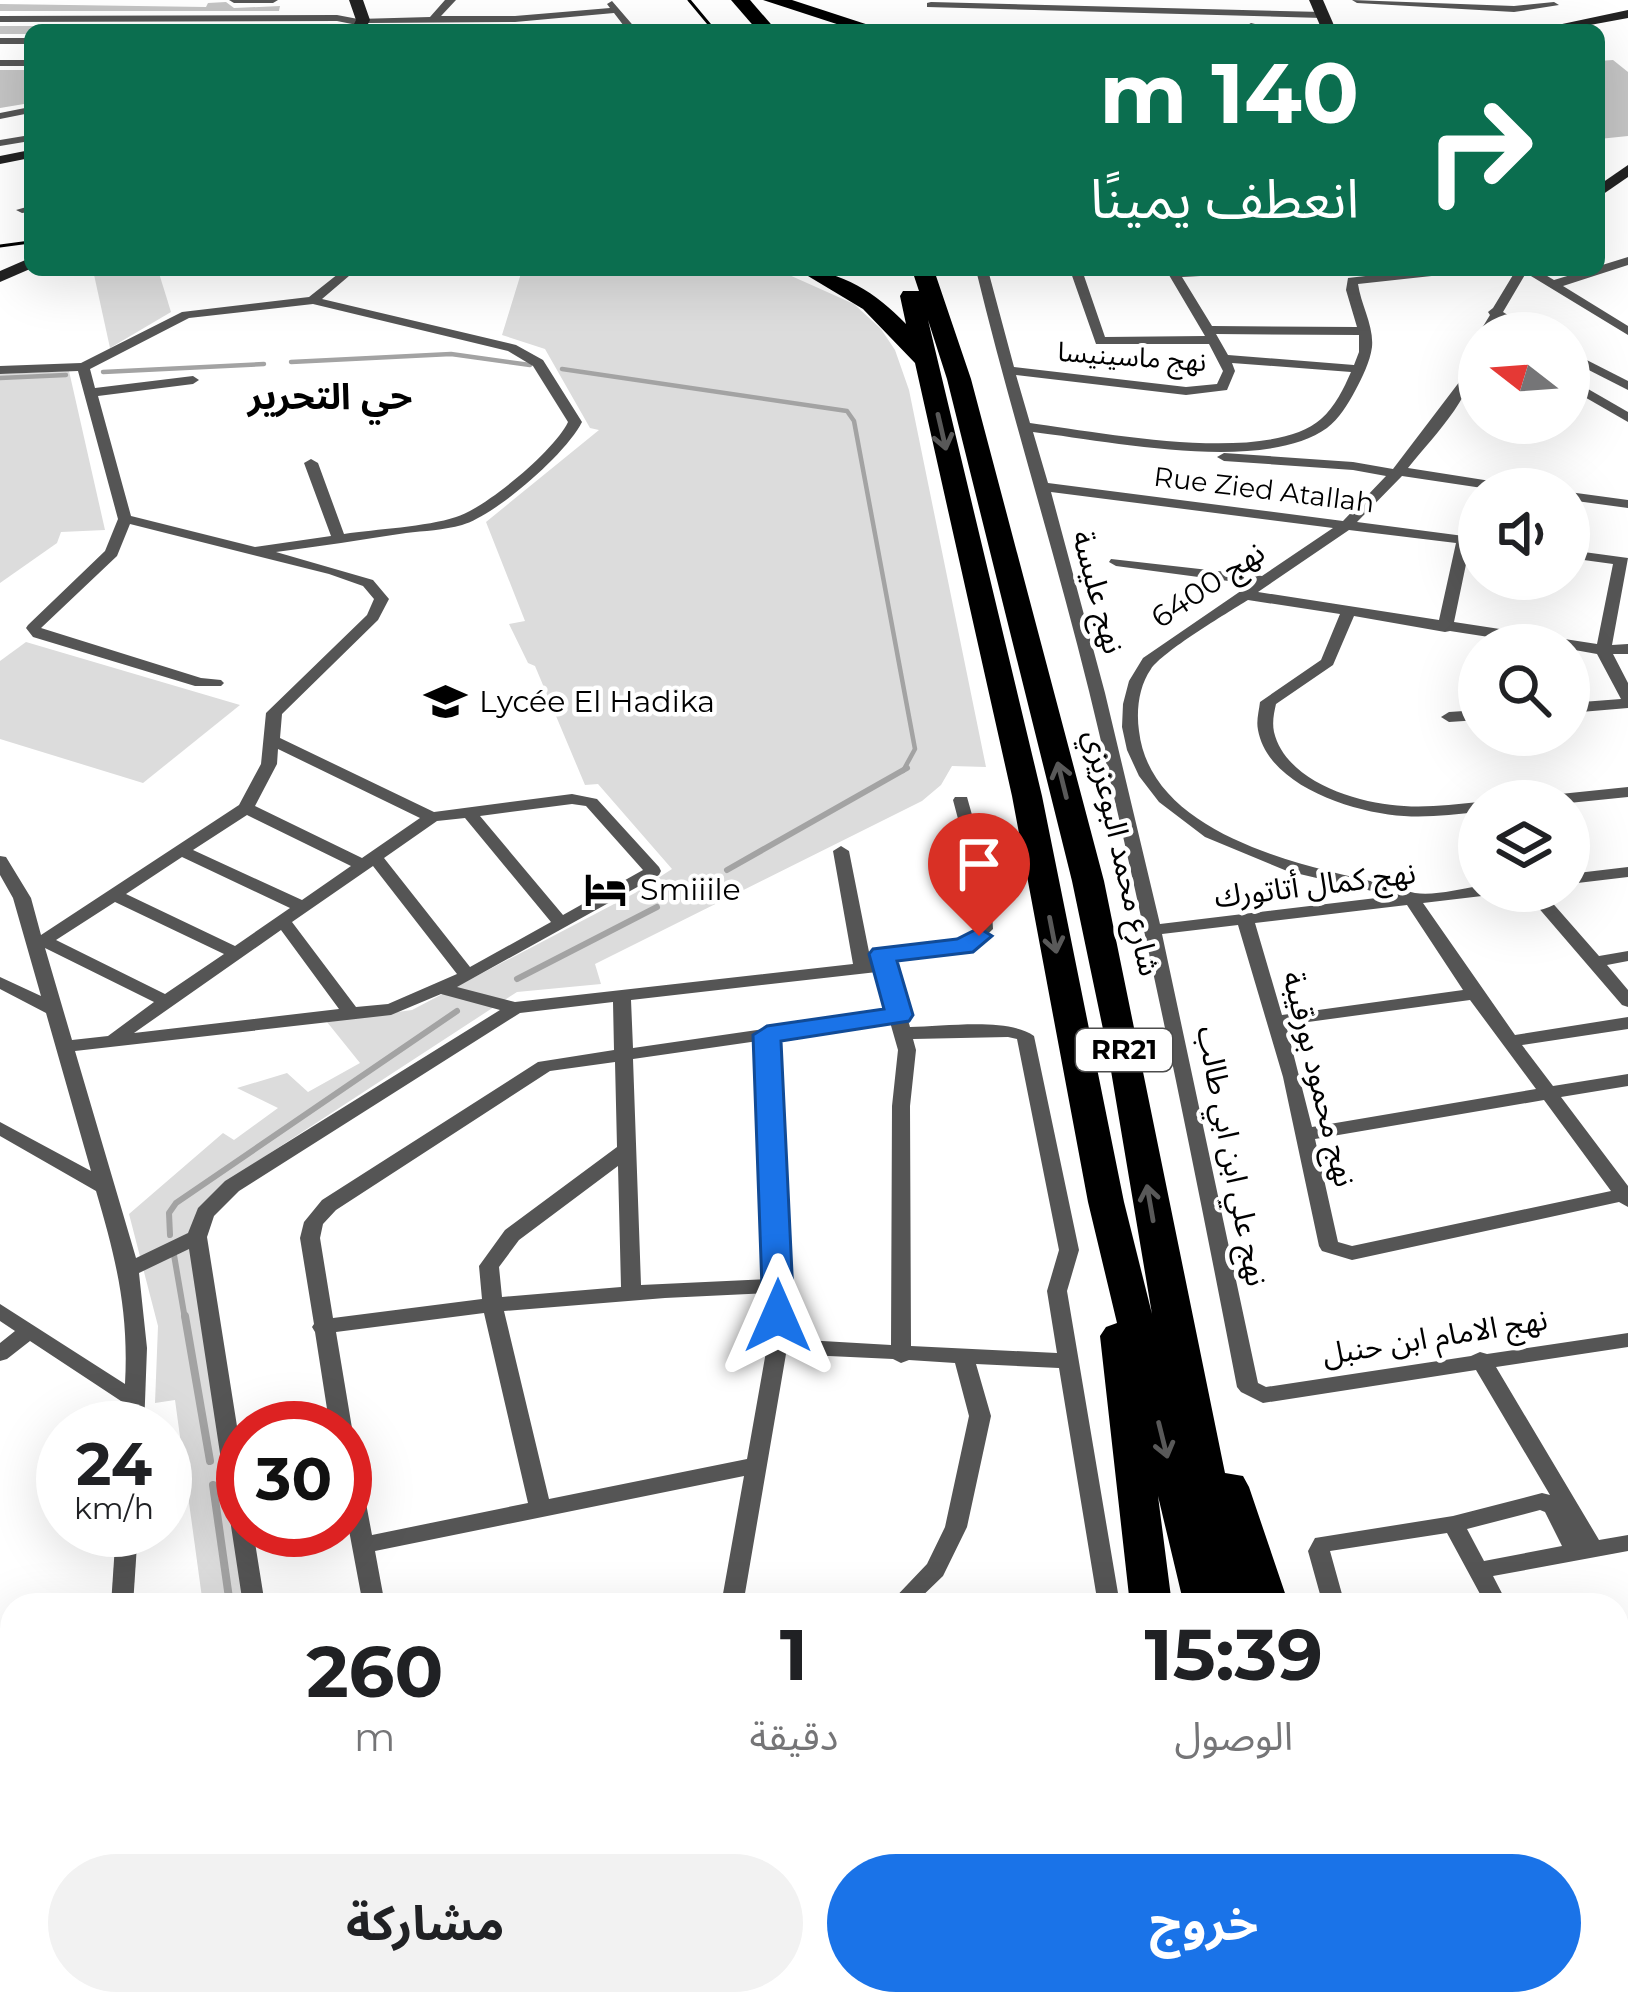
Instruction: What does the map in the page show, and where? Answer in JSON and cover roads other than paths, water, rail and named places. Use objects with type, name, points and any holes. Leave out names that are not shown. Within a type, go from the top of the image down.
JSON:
[{"type":"highway","points":[[739,0],[761,24]]},
{"type":"highway","points":[[758,0],[780,24]]},
{"type":"highway","points":[[772,0],[854,24]]},
{"type":"highway","points":[[820,276],[874,305],[944,379],[961,359],[948,276]]},
{"type":"highway","name":"شارع محمد البوعزيزي","points":[[906,276],[928,317]]},
{"type":"highway","name":"شارع محمد البوعزيزي","points":[[924,276],[928,317],[944,379],[1088,881],[1125,1053],[1163,1277],[1231,1593]]},
{"type":"highway","name":"شارع محمد البوعزيزي","points":[[944,379],[1106,1202],[1202,1593]]},
{"type":"highway","points":[[1106,1202],[1150,1593]]},
{"type":"highway","points":[[1163,1277],[1264,1593]]},
{"type":"main road","points":[[1578,24],[1628,16]]},
{"type":"main road","points":[[1596,24],[1628,16]]},
{"type":"street","points":[[55,19],[68,0]]},
{"type":"street","points":[[107,18],[116,0]]},
{"type":"street","points":[[234,0],[272,0]]},
{"type":"street","points":[[434,19],[452,0]]},
{"type":"street","points":[[502,0],[521,22],[613,5]]},
{"type":"street","points":[[553,0],[563,15]]},
{"type":"street","points":[[1357,0],[1514,9],[1554,5]]},
{"type":"street","points":[[931,5],[1319,7]]},
{"type":"street","points":[[1,20],[107,18],[218,24],[360,17],[470,24]]},
{"type":"street","points":[[0,63],[24,63]]},
{"type":"street","points":[[313,300],[343,276]]},
{"type":"street","name":"نهج عليسة","points":[[983,276],[1006,370],[1043,487],[1154,930]]},
{"type":"street","points":[[1078,276],[1100,341],[1365,331]]},
{"type":"street","points":[[1175,276],[1224,358],[1358,369]]},
{"type":"street","points":[[1027,427],[1224,447],[1276,444],[1312,431],[1333,414],[1365,352],[1365,331],[1352,281],[1397,276]]},
{"type":"street","points":[[1494,312],[1521,276]]},
{"type":"street","points":[[1538,276],[1628,331]]},
{"type":"street","points":[[1555,284],[1580,276]]},
{"type":"street","points":[[0,370],[83,367],[186,315],[313,300],[512,348],[538,363],[574,422],[568,439],[474,514],[340,541],[256,550]]},
{"type":"street","points":[[1608,318],[1628,316]]},
{"type":"street","name":"نهج ماسينيسا","points":[[1006,370],[1201,392],[1228,382],[1224,358]]},
{"type":"street","points":[[83,367],[125,519],[112,553],[33,628],[38,634],[156,670],[216,683]]},
{"type":"street","points":[[1590,367],[1628,386]]},
{"type":"street","points":[[89,393],[193,380]]},
{"type":"street","name":"نهج 6400","points":[[1133,742],[1132,697],[1148,661],[1347,525],[1398,473],[1458,392]]},
{"type":"street","points":[[1590,394],[1627,416]]},
{"type":"street","points":[[1224,447],[1224,458],[1353,466],[1458,481]]},
{"type":"street","points":[[310,464],[340,541]]},
{"type":"street","name":"Rue Zied Atallah","points":[[1043,487],[1458,539]]},
{"type":"street","points":[[1590,499],[1628,504]]},
{"type":"street","points":[[40,943],[246,808],[268,764],[274,713],[373,616],[382,599],[368,583],[125,519]]},
{"type":"street","points":[[1590,557],[1624,561],[1603,650],[1628,700],[1590,705]]},
{"type":"street","points":[[1116,562],[1264,580]]},
{"type":"street","points":[[1444,628],[1458,584]]},
{"type":"street","points":[[1247,595],[1444,628],[1603,650],[1628,649]]},
{"type":"street","points":[[1348,611],[1328,662],[1268,702],[1267,736],[1280,760],[1311,784],[1375,806],[1403,811],[1458,809]]},
{"type":"street","points":[[1450,717],[1458,716]]},
{"type":"street","points":[[68,1046],[392,1009],[468,976],[650,875],[652,867],[591,802],[572,799],[432,817],[269,740]]},
{"type":"street","points":[[1109,744],[1133,742],[1153,787],[1192,821],[1248,852],[1413,901],[1475,994],[1626,1198]]},
{"type":"street","points":[[1590,796],[1628,792]]},
{"type":"street","points":[[442,989],[514,1008],[873,967],[882,954],[964,947],[984,929],[982,879],[961,800]]},
{"type":"street","points":[[246,808],[368,862],[468,976]]},
{"type":"street","points":[[471,815],[562,925]]},
{"type":"street","points":[[115,1039],[432,817]]},
{"type":"street","points":[[182,851],[301,906]]},
{"type":"street","points":[[841,851],[873,967],[903,1024],[902,1356]]},
{"type":"street","points":[[0,861],[40,943],[54,1010],[129,1270],[136,1348],[134,1400]]},
{"type":"street","points":[[1590,877],[1628,872]]},
{"type":"street","points":[[112,894],[236,953]]},
{"type":"street","name":"نهج كمال أتاتورك","points":[[1154,930],[1458,894]]},
{"type":"street","points":[[1552,912],[1628,1001]]},
{"type":"street","points":[[282,920],[351,1013]]},
{"type":"street","name":"نهج محمود بورقيبة","points":[[1245,920],[1276,1021],[1330,1246],[1336,1251],[1352,1253],[1626,1198]]},
{"type":"street","name":"نهج علي ابن ابي طالب","points":[[1154,930],[1252,1392]]},
{"type":"street","points":[[40,943],[167,1002]]},
{"type":"street","points":[[1596,962],[1628,956]]},
{"type":"street","points":[[0,982],[54,1010]]},
{"type":"street","points":[[1276,1021],[1475,994]]},
{"type":"street","points":[[622,996],[627,1052],[623,1152],[631,1290]]},
{"type":"street","points":[[252,1593],[196,1238],[205,1213],[232,1186],[514,1008]]},
{"type":"street","points":[[1510,1041],[1628,1023]]},
{"type":"street","points":[[336,1401],[310,1238],[314,1222],[329,1205],[534,1072],[627,1052],[767,1035],[903,1024],[1009,1030],[1025,1036],[1069,1250],[1057,1291],[1106,1593]]},
{"type":"street","points":[[734,1593],[777,1346],[780,1286],[767,1035]]},
{"type":"street","points":[[1305,1134],[1628,1080]]},
{"type":"street","points":[[0,1129],[103,1186]]},
{"type":"street","points":[[540,1509],[492,1301],[489,1266],[502,1244],[623,1152]]},
{"type":"street","points":[[129,1270],[196,1238]]},
{"type":"street","points":[[322,1327],[492,1301],[631,1290],[780,1286]]},
{"type":"street","points":[[0,1311],[134,1400]]},
{"type":"street","points":[[0,1354],[29,1331]]},
{"type":"street","name":"نهج الامام ابن حنبل","points":[[1252,1392],[1263,1395],[1480,1359],[1627,1341]]},
{"type":"street","points":[[777,1346],[902,1356],[1066,1360]]},
{"type":"street","points":[[911,1593],[935,1570],[956,1527],[980,1416],[964,1359]]},
{"type":"street","points":[[1480,1359],[1585,1550]]},
{"type":"street","points":[[372,1543],[756,1465]]},
{"type":"street","points":[[1331,1593],[1320,1545],[1453,1524],[1549,1502],[1585,1550]]},
{"type":"street","points":[[1453,1524],[1491,1593]]},
{"type":"street","points":[[1480,1570],[1628,1543]]},
{"type":"street","points":[[123,1593],[125,1557]]},
{"type":"street","points":[[365,1557],[372,1593]]},
{"type":"waterway","points":[[291,362],[451,354],[530,365]]},
{"type":"waterway","points":[[103,372],[264,364]]},
{"type":"waterway","points":[[562,369],[847,411],[854,421],[915,749],[904,770]]},
{"type":"waterway","points":[[0,378],[66,375]]},
{"type":"waterway","points":[[727,870],[904,770]]},
{"type":"waterway","points":[[517,979],[657,907]]},
{"type":"waterway","points":[[170,1235],[169,1213],[176,1203],[457,1011]]},
{"type":"waterway","points":[[174,1255],[185,1319]]},
{"type":"waterway","points":[[185,1316],[210,1461]]},
{"type":"waterway","points":[[213,1485],[228,1593]]},
{"type":"tram line","points":[[689,0],[709,24]]},
{"type":"tram line","points":[[0,246],[24,243]]},
{"type":"place","name":"Lycée El Hadika","points":[[445,702]]},
{"type":"place","name":"Smiiile","points":[[606,890]]},
{"type":"district","name":"حي التحرير","points":[[330,396]]}]
